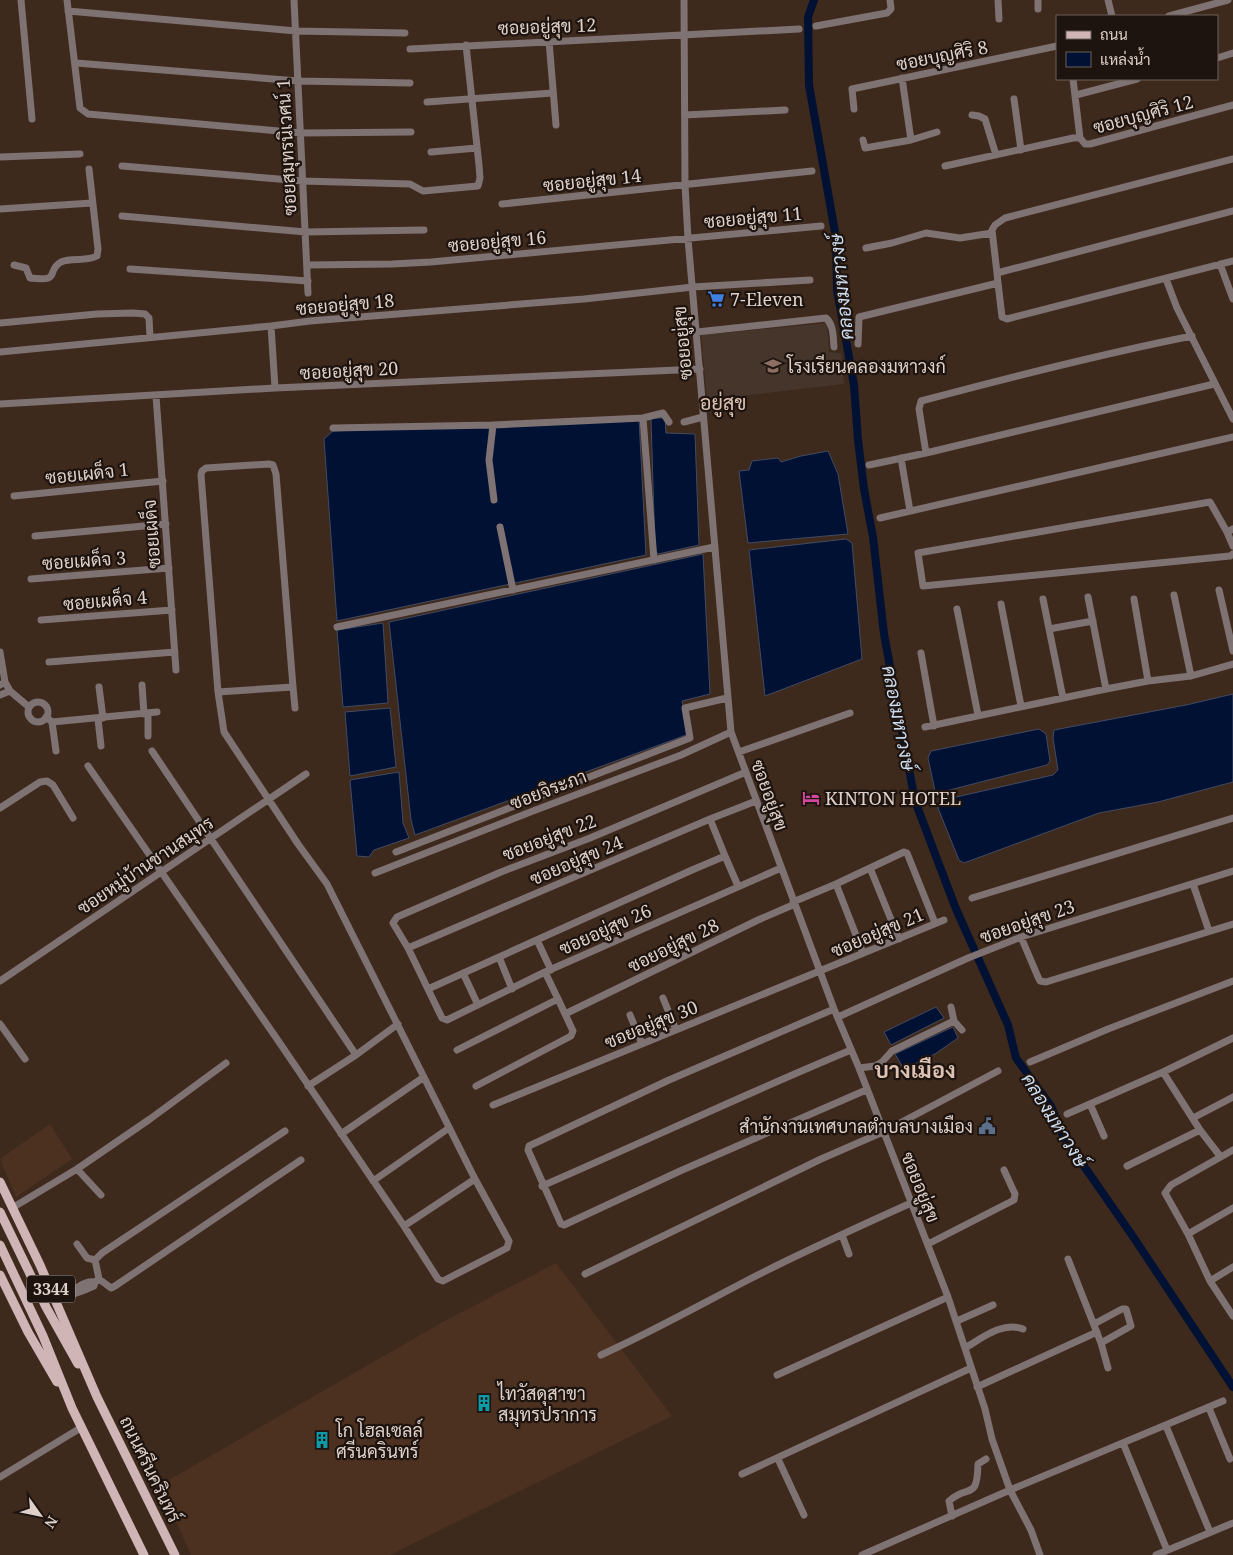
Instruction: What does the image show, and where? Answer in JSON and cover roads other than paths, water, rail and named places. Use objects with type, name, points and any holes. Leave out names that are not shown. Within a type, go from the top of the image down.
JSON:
[{"type":"main road","name":"ถนนศรีนครินทร์","points":[[0,1182],[56,1301],[97,1397],[175,1555]]},
{"type":"main road","name":"ถนนศรีนครินทร์","points":[[0,1212],[46,1308],[97,1397]]},
{"type":"main road","name":"3344","points":[[0,1246],[43,1336],[72,1408]]},
{"type":"main road","name":"3344","points":[[0,1275],[33,1340],[82,1427],[144,1555]]},
{"type":"street","points":[[21,0],[32,119]]},
{"type":"street","points":[[67,0],[80,108],[88,114],[301,133],[411,132]]},
{"type":"street","name":"ซอยสมุทรนิเวศน์ 1","points":[[294,0],[308,293]]},
{"type":"street","name":"ซอยอยู่สุข","points":[[684,0],[685,186],[688,239],[731,732],[850,1050],[859,1068],[957,1321],[964,1348],[985,1409],[992,1439],[1010,1490],[1031,1530],[1040,1555]]},
{"type":"street","points":[[816,26],[887,13],[891,9],[890,0]]},
{"type":"street","points":[[998,0],[999,19]]},
{"type":"street","points":[[1038,0],[1038,9]]},
{"type":"street","points":[[1108,0],[1112,15]]},
{"type":"street","points":[[1173,15],[1228,0]]},
{"type":"street","points":[[68,11],[296,31],[405,33]]},
{"type":"street","name":"ซอยอยู่สุข 12","points":[[410,49],[798,30]]},
{"type":"street","points":[[549,41],[556,125]]},
{"type":"street","points":[[122,166],[303,181],[410,184],[423,191],[473,187],[480,184],[478,148],[466,45]]},
{"type":"street","name":"ซอยบุญศิริ 8","points":[[854,109],[852,89],[1056,46]]},
{"type":"street","points":[[1218,58],[1233,53]]},
{"type":"street","points":[[76,63],[298,81],[410,83]]},
{"type":"street","points":[[902,78],[911,140]]},
{"type":"street","points":[[1073,80],[1080,138]]},
{"type":"street","points":[[1076,95],[1133,80]]},
{"type":"street","points":[[427,102],[553,93]]},
{"type":"street","points":[[1014,99],[1022,150]]},
{"type":"street","name":"ซอยบุญศิริ 12","points":[[945,166],[1080,138],[1085,144],[1090,144],[1233,105]]},
{"type":"street","points":[[685,115],[785,110]]},
{"type":"street","points":[[972,115],[985,119],[996,155]]},
{"type":"street","points":[[863,140],[864,148],[911,140],[937,132]]},
{"type":"street","points":[[431,152],[478,148]]},
{"type":"street","points":[[0,157],[80,154]]},
{"type":"street","points":[[1233,159],[1005,218],[994,225],[992,233],[1002,317],[1007,319],[1233,261]]},
{"type":"street","points":[[14,265],[26,268],[30,278],[45,280],[52,277],[58,264],[63,261],[95,258],[98,249],[89,169]]},
{"type":"street","name":"ซอยอยู่สุข 14","points":[[502,204],[812,171]]},
{"type":"street","points":[[0,209],[92,203]]},
{"type":"street","points":[[997,273],[1233,211]]},
{"type":"street","points":[[122,216],[306,232],[424,230]]},
{"type":"street","name":"ซอยอยู่สุข 11","points":[[688,239],[821,226]]},
{"type":"street","points":[[866,248],[926,233],[960,238],[992,233]]},
{"type":"street","name":"ซอยอยู่สุข 16","points":[[307,265],[431,262],[688,239]]},
{"type":"street","points":[[1220,264],[1231,295]]},
{"type":"street","points":[[130,269],[308,281]]},
{"type":"street","points":[[1166,279],[1176,305],[1233,419]]},
{"type":"street","name":"ซอยอยู่สุข 18","points":[[0,352],[310,321],[550,302],[693,287],[810,280]]},
{"type":"street","points":[[858,344],[859,318],[998,283]]},
{"type":"street","points":[[0,323],[97,314],[141,313],[149,318],[150,337]]},
{"type":"street","points":[[697,332],[826,318],[832,326],[834,347]]},
{"type":"street","points":[[271,326],[275,388]]},
{"type":"street","points":[[926,453],[919,409],[921,401],[1019,374],[1192,336]]},
{"type":"street","name":"ซอยอยู่สุข 20","points":[[1,405],[275,388],[700,369]]},
{"type":"street","points":[[869,465],[1214,384]]},
{"type":"street","name":"ซอยเผด็จ","points":[[156,396],[176,670]]},
{"type":"street","points":[[333,428],[643,418],[663,413],[670,422]]},
{"type":"street","points":[[684,422],[703,417]]},
{"type":"street","points":[[643,418],[654,560]]},
{"type":"street","points":[[493,424],[489,460],[494,500]]},
{"type":"street","points":[[880,518],[1233,437]]},
{"type":"street","points":[[901,458],[910,511]]},
{"type":"street","points":[[88,766],[271,1031],[438,1279],[443,1281],[507,1248],[509,1241],[449,1128],[327,884],[224,732],[218,692],[201,475],[202,471],[206,468],[260,463],[273,465],[276,474],[295,708]]},
{"type":"street","name":"ซอยเผด็จ 1","points":[[14,496],[163,481]]},
{"type":"street","points":[[1233,546],[1230,530],[1210,502],[918,553],[923,586],[1230,556],[1233,554]]},
{"type":"street","points":[[35,536],[166,524]]},
{"type":"street","points":[[500,527],[513,590]]},
{"type":"street","points":[[337,627],[714,547]]},
{"type":"street","name":"ซอยเผด็จ 3","points":[[31,578],[169,568]]},
{"type":"street","points":[[1220,590],[1233,651]]},
{"type":"street","points":[[1174,595],[1192,676]]},
{"type":"street","points":[[1088,597],[1106,688]]},
{"type":"street","points":[[1044,599],[1063,698]]},
{"type":"street","points":[[1134,599],[1148,680]]},
{"type":"street","points":[[1001,604],[1021,706]]},
{"type":"street","points":[[956,609],[978,715]]},
{"type":"street","name":"ซอยเผด็จ 4","points":[[41,620],[172,610]]},
{"type":"street","points":[[1049,629],[1093,621]]},
{"type":"street","points":[[0,652],[2,683],[29,707],[31,719],[39,721],[101,718],[157,712]]},
{"type":"street","points":[[49,662],[175,652]]},
{"type":"street","points":[[921,653],[934,726]]},
{"type":"street","points":[[926,727],[1106,688],[1148,680],[1192,676],[1233,664]]},
{"type":"street","points":[[142,685],[148,736]]},
{"type":"street","points":[[99,687],[101,746]]},
{"type":"street","points":[[218,692],[293,687]]},
{"type":"street","points":[[0,695],[10,691]]},
{"type":"street","points":[[396,852],[690,738],[685,708],[727,698]]},
{"type":"street","points":[[29,707],[36,702],[45,705],[56,751]]},
{"type":"street","points":[[738,752],[850,712]]},
{"type":"street","name":"ซอยจิระภา","points":[[375,873],[534,810],[681,755],[731,732]]},
{"type":"street","points":[[152,751],[356,1055]]},
{"type":"street","name":"ซอยอยู่สุข 22","points":[[408,948],[393,922],[397,917],[501,872],[590,838],[746,772]]},
{"type":"street","name":"ซอยหมู่บ้านชานสมุทร","points":[[0,981],[306,774]]},
{"type":"street","points":[[0,808],[40,782],[47,781],[53,785],[73,818]]},
{"type":"street","name":"ซอยอยู่สุข 24","points":[[408,948],[756,801]]},
{"type":"street","points":[[972,898],[1233,818]]},
{"type":"street","points":[[710,819],[738,886]]},
{"type":"street","name":"ซอยอยู่สุข 28","points":[[565,1014],[903,852],[906,852],[935,923]]},
{"type":"street","points":[[408,948],[428,989],[725,856]]},
{"type":"street","name":"ซอยอยู่สุข 26","points":[[428,989],[444,1019],[447,1020],[548,971],[781,868]]},
{"type":"street","points":[[870,868],[899,939]]},
{"type":"street","name":"ซอยอยู่สุข 23","points":[[838,1017],[968,958],[1021,937],[1233,871]]},
{"type":"street","points":[[836,884],[863,953]]},
{"type":"street","points":[[1193,884],[1209,931]]},
{"type":"street","name":"ซอยอยู่สุข 21","points":[[821,972],[944,920]]},
{"type":"street","points":[[1021,937],[1040,981],[1046,982],[1233,924]]},
{"type":"street","points":[[476,1086],[572,1036],[573,1031],[558,999],[537,940]]},
{"type":"street","points":[[499,957],[512,989]]},
{"type":"street","name":"ซอยอยู่สุข 30","points":[[493,1105],[789,983],[821,972]]},
{"type":"street","points":[[464,973],[478,1005]]},
{"type":"street","points":[[1030,1062],[1108,1029],[1233,981]]},
{"type":"street","points":[[662,998],[676,1030]]},
{"type":"street","points":[[457,1050],[558,999]]},
{"type":"street","points":[[951,1007],[954,1021],[962,1030]]},
{"type":"street","points":[[834,1008],[670,1080],[529,1146],[528,1150],[542,1186],[561,1224],[564,1225],[866,1090]]},
{"type":"street","points":[[630,1015],[642,1044]]},
{"type":"street","points":[[859,1068],[875,1066],[882,1062],[892,1051],[954,1021]]},
{"type":"street","points":[[0,1024],[25,1059]]},
{"type":"street","points":[[308,1086],[356,1055],[398,1024]]},
{"type":"street","points":[[1067,1114],[1163,1072],[1233,1038]]},
{"type":"street","points":[[542,1186],[850,1050]]},
{"type":"street","points":[[12,1208],[77,1169],[150,1119],[226,1063]]},
{"type":"street","points":[[584,1274],[821,1159],[883,1132],[998,1071]]},
{"type":"street","points":[[1163,1072],[1200,1130],[1220,1156]]},
{"type":"street","points":[[341,1134],[424,1077]]},
{"type":"street","points":[[1193,1118],[1233,1097]]},
{"type":"street","points":[[1090,1104],[1104,1136]]},
{"type":"street","points":[[373,1181],[449,1128]]},
{"type":"street","points":[[1127,1166],[1200,1130]]},
{"type":"street","points":[[95,1260],[102,1253],[285,1131]]},
{"type":"street","points":[[1233,1150],[1171,1185],[1165,1193],[1188,1234],[1210,1281],[1233,1315]]},
{"type":"street","points":[[97,1280],[110,1288],[115,1286],[301,1160]]},
{"type":"street","points":[[77,1169],[102,1195]]},
{"type":"street","points":[[928,1244],[1014,1200],[1015,1194],[1004,1170]]},
{"type":"street","points":[[404,1226],[475,1179]]},
{"type":"street","points":[[601,1355],[652,1331],[748,1280],[911,1203]]},
{"type":"street","points":[[1188,1234],[1233,1208]]},
{"type":"street","points":[[842,1235],[849,1254]]},
{"type":"street","points":[[77,1244],[87,1258],[95,1260]]},
{"type":"street","points":[[1068,1259],[1097,1332],[1108,1368]]},
{"type":"street","points":[[56,1301],[94,1286],[97,1280],[95,1260]]},
{"type":"street","points":[[1210,1281],[1233,1267]]},
{"type":"street","points":[[777,1374],[948,1297]]},
{"type":"street","points":[[957,1321],[994,1305]]},
{"type":"street","points":[[1094,1324],[1122,1309],[1126,1309],[1131,1326],[1101,1343]]},
{"type":"street","points":[[964,1348],[1004,1327],[1014,1326],[1023,1330]]},
{"type":"street","points":[[977,1387],[1097,1332]]},
{"type":"street","points":[[742,1474],[778,1459],[971,1368]]},
{"type":"street","points":[[862,1555],[1010,1490],[1224,1401]]},
{"type":"street","points":[[1208,1408],[1230,1459]]},
{"type":"street","points":[[1166,1426],[1210,1532]]},
{"type":"street","points":[[0,1477],[82,1427]]},
{"type":"street","points":[[1123,1444],[1167,1550]]},
{"type":"street","points":[[778,1459],[804,1515]]},
{"type":"street","points":[[952,1516],[950,1500],[974,1488],[978,1480],[978,1464],[986,1459]]},
{"type":"street","points":[[1156,1555],[1233,1523]]},
{"type":"water","points":[[639,418],[646,555],[337,621],[324,439],[333,431]]},
{"type":"water","points":[[651,418],[665,418],[666,433],[695,434],[699,545],[658,554],[655,550]]},
{"type":"water","points":[[828,451],[838,474],[848,534],[748,543],[739,471],[749,470],[752,461],[778,458],[781,462]]},
{"type":"water","points":[[846,539],[852,543],[862,659],[765,696],[749,550]]},
{"type":"water","points":[[703,554],[710,694],[682,701],[689,734],[415,835],[411,820],[389,622]]},
{"type":"water","points":[[383,623],[388,703],[343,707],[337,630]]},
{"type":"water","points":[[1233,694],[1233,782],[1158,802],[1099,813],[964,863],[959,860],[938,808],[943,800],[1053,775],[1058,770],[1053,738],[1054,730],[1186,705]]},
{"type":"water","points":[[390,708],[396,767],[350,776],[345,712]]},
{"type":"water","points":[[1039,729],[1046,734],[1050,761],[1047,765],[938,793],[935,791],[928,758],[931,751]]},
{"type":"water","points":[[399,772],[403,823],[409,838],[374,850],[369,857],[357,856],[350,780]]},
{"type":"water","points":[[936,1007],[944,1018],[891,1045],[884,1032]]},
{"type":"water","points":[[953,1027],[958,1038],[935,1054],[904,1069],[895,1054]]},
{"type":"waterway","name":"คลองมหาวงษ์","points":[[814,0],[808,17],[809,85],[836,238],[837,290],[854,385],[858,440],[864,489],[873,537],[884,634],[915,801],[956,909],[1008,1025],[1016,1058],[1051,1106],[1063,1136],[1134,1238],[1233,1387]]},
{"type":"place","name":"7-Eleven","points":[[716,299]]},
{"type":"place","name":"โรงเรียนคลองมหาวงก์","points":[[773,366]]},
{"type":"place","name":"KINTON HOTEL","points":[[811,798]]},
{"type":"place","name":"สำนักงานเทศบาลตำบลบางเมือง","points":[[987,1126]]},
{"type":"place","name":"ไทวัสดุสาขา สมุทรปราการ","points":[[484,1403]]},
{"type":"place","name":"โก โฮลเซลล์ ศรีนครินทร์","points":[[322,1440]]},
{"type":"district","name":"อยู่สุข","points":[[723,402]]},
{"type":"district","name":"บางเมือง","points":[[915,1069]]}]
